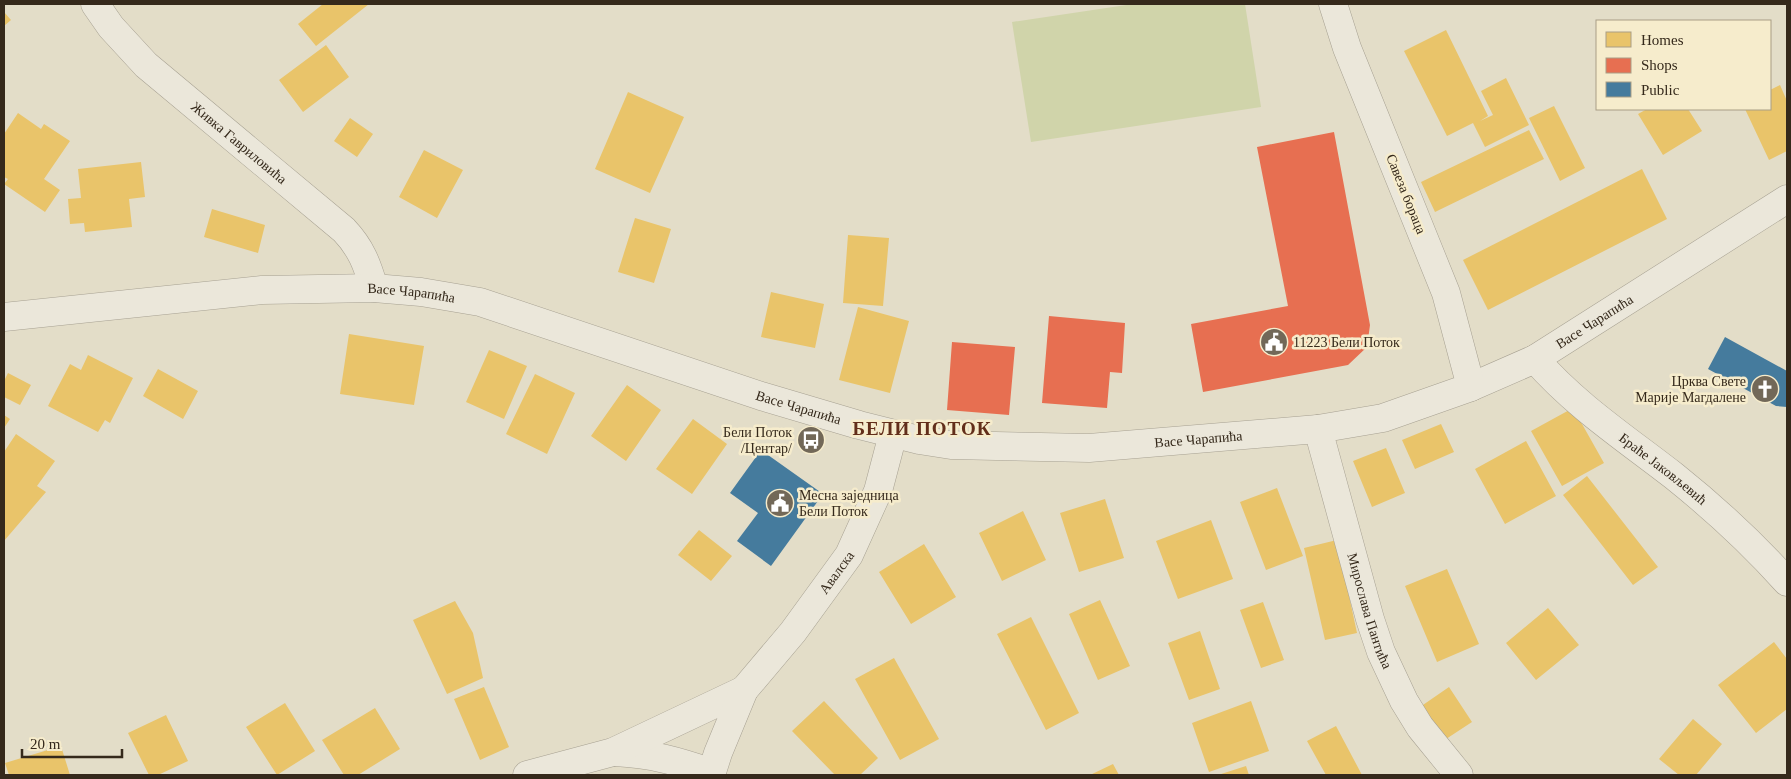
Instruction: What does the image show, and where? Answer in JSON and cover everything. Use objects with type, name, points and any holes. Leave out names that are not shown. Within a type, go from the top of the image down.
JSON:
[{"type":"street","name":"Живка Гавриловића","points":[[95,4],[111,26],[146,65],[344,230],[356,243],[366,260],[374,288]]},
{"type":"street","name":"Савеза бораца","points":[[1333,4],[1347,48],[1446,293],[1471,387]]},
{"type":"street","name":"Васе Чарапића","points":[[4,317],[262,290],[374,288],[420,292],[480,302],[753,393],[893,434],[951,445],[1081,448],[1214,439],[1318,429],[1383,418],[1471,387],[1535,359],[1787,199]]},
{"type":"street","name":"Браће Јаковљевић","points":[[1535,359],[1573,399],[1676,478],[1732,527],[1787,582]]},
{"type":"street","name":"Мирослава Пантића","points":[[1318,429],[1370,619],[1381,652],[1404,702],[1420,727],[1459,775]]},
{"type":"street","name":"Авалска","points":[[613,752],[666,757],[712,774],[744,690],[793,632],[849,555],[878,491],[893,434]]},
{"type":"street","name":"Авалска","points":[[527,775],[613,752],[744,690]]},
{"type":"green space","points":[[1133,4],[1245,4],[1261,107],[1031,142],[1012,22]]},
{"type":"building: Homes","points":[[323,4],[369,4],[316,46],[298,24]]},
{"type":"building: Homes","points":[[4,12],[11,20],[4,26]]},
{"type":"building: Homes","points":[[1446,30],[1488,116],[1480,121],[1493,115],[1481,91],[1506,78],[1529,125],[1485,147],[1473,123],[1447,136],[1404,51]]},
{"type":"building: Homes","points":[[326,45],[349,77],[303,112],[279,80]]},
{"type":"building: Homes","points":[[1780,85],[1787,101],[1787,151],[1769,160],[1745,110],[1771,110],[1771,90]]},
{"type":"building: Homes","points":[[628,92],[684,117],[650,193],[595,169]]},
{"type":"building: Homes","points":[[1554,106],[1585,168],[1560,181],[1529,118]]},
{"type":"building: Homes","points":[[1645,110],[1689,110],[1702,131],[1663,155],[1638,114]]},
{"type":"building: Homes","points":[[18,113],[41,129],[44,124],[70,141],[44,179],[60,190],[45,212],[4,184],[8,179],[4,177],[4,134]]},
{"type":"building: Homes","points":[[350,118],[373,134],[357,157],[334,141]]},
{"type":"building: Homes","points":[[1529,130],[1544,159],[1435,212],[1421,182]]},
{"type":"building: Homes","points":[[424,150],[463,170],[437,218],[399,197]]},
{"type":"building: Homes","points":[[141,162],[145,197],[129,199],[132,227],[85,232],[84,223],[70,224],[68,199],[81,198],[78,169]]},
{"type":"building: Homes","points":[[1642,169],[1667,219],[1488,310],[1463,260]]},
{"type":"building: Homes","points":[[212,209],[265,225],[258,253],[204,237]]},
{"type":"building: Homes","points":[[635,218],[671,229],[654,283],[618,272]]},
{"type":"building: Homes","points":[[848,235],[889,238],[883,306],[843,303]]},
{"type":"building: Homes","points":[[771,292],[824,304],[815,348],[761,337]]},
{"type":"building: Homes","points":[[858,307],[909,321],[890,393],[839,380]]},
{"type":"building: Homes","points":[[349,334],[424,346],[414,405],[340,394]]},
{"type":"building: Homes","points":[[489,350],[527,366],[504,419],[466,402]]},
{"type":"building: Homes","points":[[88,355],[133,378],[110,423],[105,420],[98,432],[48,406],[70,364],[81,370]]},
{"type":"building: Homes","points":[[158,369],[198,391],[183,419],[143,396]]},
{"type":"building: Homes","points":[[8,373],[31,385],[20,405],[4,397],[4,381]]},
{"type":"building: Homes","points":[[535,374],[575,393],[547,454],[506,434]]},
{"type":"building: Homes","points":[[627,385],[661,410],[626,461],[591,436]]},
{"type":"building: Homes","points":[[1573,408],[1604,463],[1562,486],[1531,431]]},
{"type":"building: Homes","points":[[4,415],[10,419],[4,428]]},
{"type":"building: Homes","points":[[693,419],[727,444],[692,494],[656,469]]},
{"type":"building: Homes","points":[[1441,424],[1454,452],[1415,469],[1402,440]]},
{"type":"building: Homes","points":[[16,434],[55,461],[37,486],[46,492],[4,541],[4,452]]},
{"type":"building: Homes","points":[[1526,441],[1556,496],[1505,524],[1475,469]]},
{"type":"building: Homes","points":[[1386,448],[1405,493],[1372,507],[1353,461]]},
{"type":"building: Homes","points":[[1587,476],[1658,567],[1633,585],[1563,495]]},
{"type":"building: Homes","points":[[1277,488],[1303,556],[1266,570],[1240,502]]},
{"type":"building: Homes","points":[[1105,499],[1124,558],[1079,572],[1060,513]]},
{"type":"building: Homes","points":[[1023,511],[1046,560],[1002,581],[979,533]]},
{"type":"building: Homes","points":[[1211,520],[1233,579],[1178,599],[1156,541]]},
{"type":"building: Homes","points":[[699,530],[732,556],[711,581],[678,555]]},
{"type":"building: Homes","points":[[1337,540],[1357,633],[1325,640],[1304,548]]},
{"type":"building: Homes","points":[[924,544],[956,597],[911,624],[879,572]]},
{"type":"building: Homes","points":[[1447,569],[1479,644],[1437,662],[1405,586]]},
{"type":"building: Homes","points":[[1100,600],[1130,666],[1098,680],[1069,614]]},
{"type":"building: Homes","points":[[455,601],[473,633],[483,678],[447,694],[413,620]]},
{"type":"building: Homes","points":[[1263,602],[1284,660],[1261,668],[1240,610]]},
{"type":"building: Homes","points":[[1548,608],[1579,645],[1536,680],[1506,643]]},
{"type":"building: Homes","points":[[1031,617],[1079,713],[1046,730],[997,634]]},
{"type":"building: Homes","points":[[1200,631],[1220,689],[1189,700],[1168,643]]},
{"type":"building: Homes","points":[[1774,642],[1787,659],[1787,709],[1756,733],[1718,685]]},
{"type":"building: Homes","points":[[894,658],[939,739],[900,760],[855,679]]},
{"type":"building: Homes","points":[[484,687],[509,747],[480,760],[454,699]]},
{"type":"building: Homes","points":[[1449,687],[1472,722],[1443,741],[1420,707]]},
{"type":"building: Homes","points":[[824,701],[878,758],[860,775],[835,775],[792,731]]},
{"type":"building: Homes","points":[[1251,701],[1269,751],[1209,772],[1192,723]]},
{"type":"building: Homes","points":[[285,703],[315,751],[277,775],[246,727]]},
{"type":"building: Homes","points":[[375,708],[400,749],[358,775],[344,775],[322,740]]},
{"type":"building: Homes","points":[[166,715],[188,761],[158,775],[149,775],[128,733]]},
{"type":"building: Homes","points":[[1693,719],[1722,744],[1696,775],[1679,775],[1659,759]]},
{"type":"building: Homes","points":[[1336,726],[1362,775],[1326,775],[1307,741]]},
{"type":"building: Homes","points":[[61,746],[70,775],[9,775],[5,763]]},
{"type":"building: Homes","points":[[1113,764],[1119,775],[1090,775]]},
{"type":"building: Homes","points":[[1246,766],[1249,775],[1218,775]]},
{"type":"building: Shops","points":[[1334,132],[1370,325],[1367,347],[1348,365],[1203,392],[1191,324],[1288,306],[1257,147]]},
{"type":"building: Shops","points":[[1049,316],[1125,323],[1122,373],[1110,372],[1107,408],[1042,403]]},
{"type":"building: Shops","points":[[952,342],[1015,347],[1009,415],[947,410]]},
{"type":"building: Public","name":"Црква Свете Марије Магдалене","points":[[1725,337],[1787,371],[1787,407],[1776,406],[1708,369]]},
{"type":"building: Public","name":"Месна заједница Бели Поток","points":[[761,450],[823,494],[771,566],[737,541],[758,513],[730,493]]},
{"type":"place","name":"11223 Бели Поток","points":[[1274,342]]},
{"type":"place","name":"Црква Свете Марије Магдалене","points":[[1765,389]]},
{"type":"place","name":"Бели Поток /Центар/","points":[[811,440]]},
{"type":"place","name":"Месна заједница Бели Поток","points":[[780,503]]},
{"type":"district","name":"БЕЛИ ПОТОК","points":[[922,428]]}]
